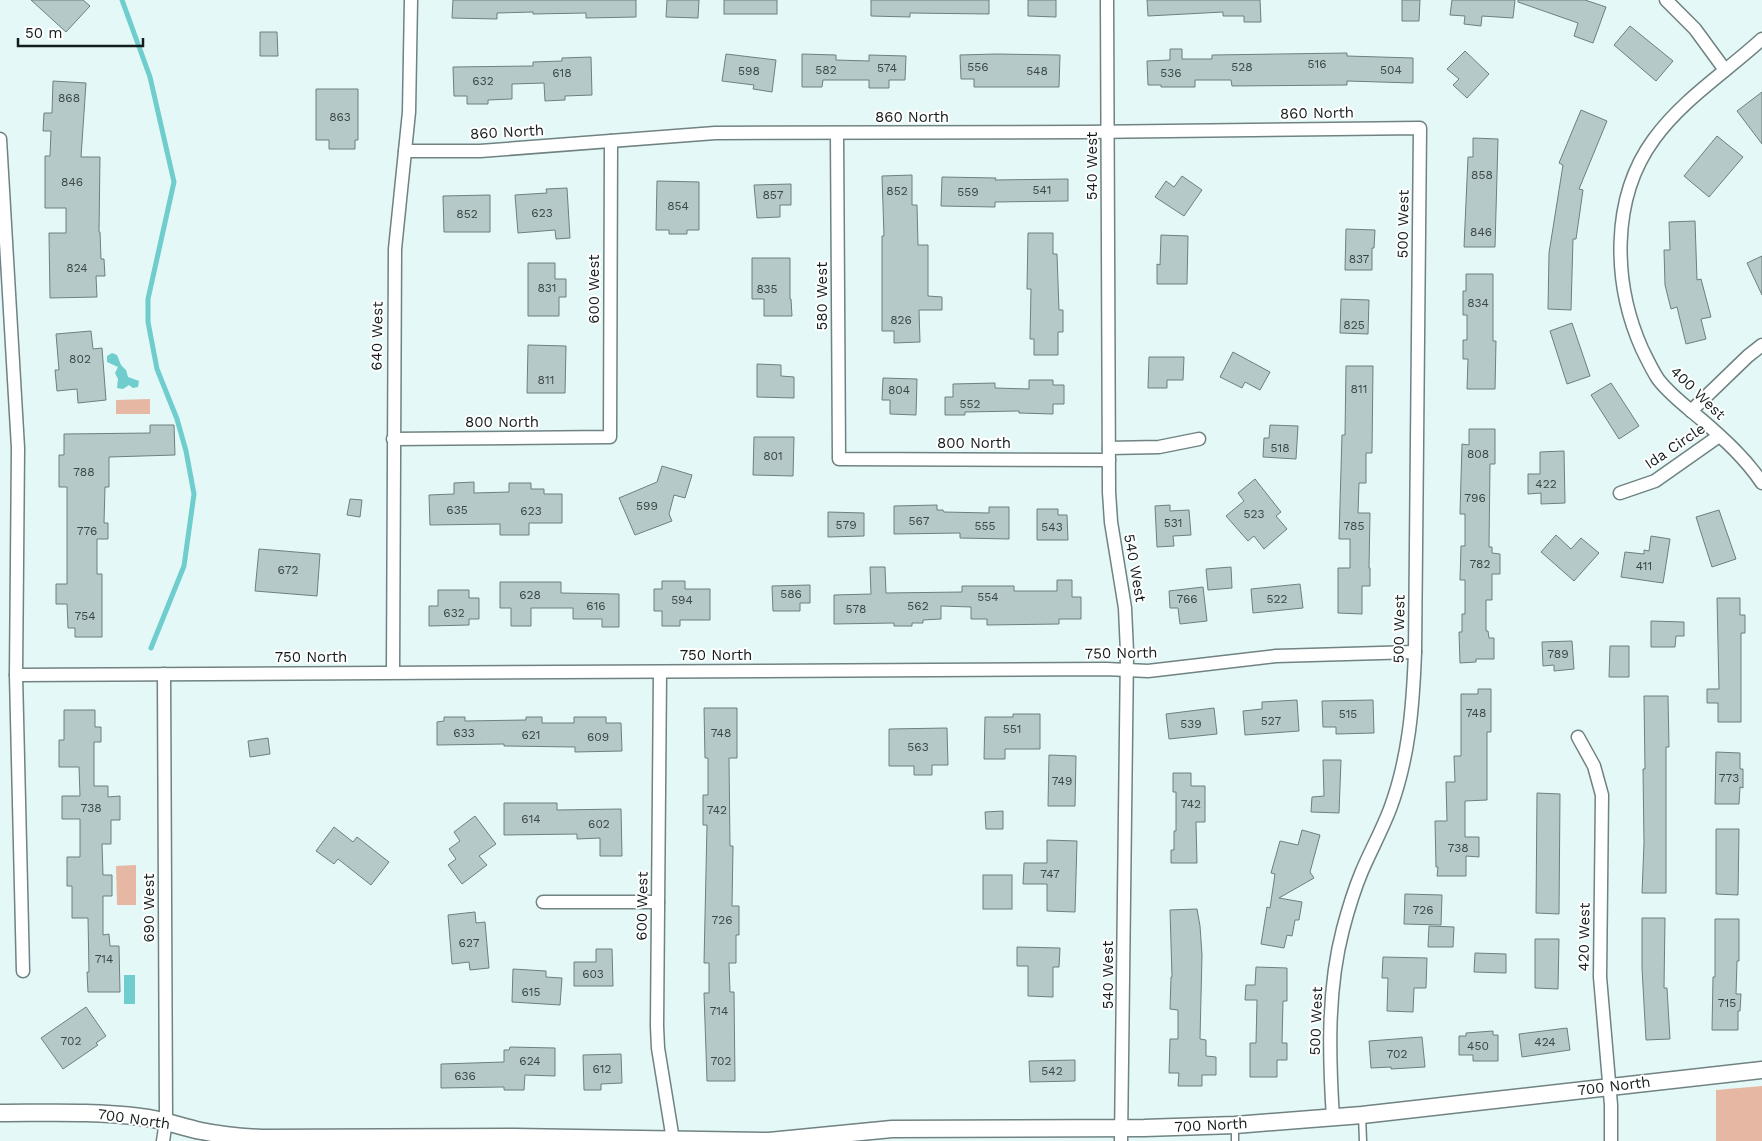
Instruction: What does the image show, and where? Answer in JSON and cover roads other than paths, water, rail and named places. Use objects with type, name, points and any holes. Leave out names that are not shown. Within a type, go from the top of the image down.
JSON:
[{"type":"street","name":"640 West","points":[[393,672],[395,249],[410,95],[412,0]]},
{"type":"street","name":"540 West","points":[[1107,0],[1110,522],[1125,608],[1127,670],[1122,1135]]},
{"type":"street","points":[[1666,0],[1694,29],[1725,70]]},
{"type":"street","name":"400 West","points":[[1762,39],[1691,98],[1653,140],[1634,176],[1628,194],[1622,225],[1621,255],[1626,301],[1637,336],[1650,365],[1674,397],[1750,465],[1762,483]]},
{"type":"street","name":"860 North","points":[[405,151],[480,150],[716,133],[1108,132],[1420,128]]},
{"type":"street","name":"500 West","points":[[1333,1118],[1330,1079],[1332,1008],[1338,953],[1352,898],[1390,809],[1400,778],[1411,720],[1415,652],[1420,128]]},
{"type":"street","name":"580 West","points":[[837,133],[839,459]]},
{"type":"street","points":[[0,139],[17,431],[16,675],[24,971]]},
{"type":"street","name":"600 West","points":[[610,437],[611,141]]},
{"type":"street","points":[[1691,411],[1762,345]]},
{"type":"street","name":"Ida Circle","points":[[1620,493],[1655,481],[1719,436]]},
{"type":"street","name":"800 North","points":[[393,438],[610,437]]},
{"type":"street","name":"800 North","points":[[839,459],[1109,454],[1198,439]]},
{"type":"street","name":"750 North","points":[[16,675],[393,672],[1148,671],[1276,656],[1415,652]]},
{"type":"street","name":"600 West","points":[[660,672],[658,1041],[681,1140]]},
{"type":"street","name":"690 West","points":[[163,1141],[166,1121],[164,674]]},
{"type":"street","name":"420 West","points":[[1578,737],[1594,766],[1602,795],[1600,977],[1609,1086],[1610,1141]]},
{"type":"street","points":[[543,902],[658,902]]},
{"type":"street","name":"700 North","points":[[0,1113],[124,1114],[166,1121],[204,1132],[262,1138],[515,1137],[769,1140],[919,1128],[1122,1135],[1235,1133],[1333,1118],[1762,1070]]},
{"type":"lane","points":[[1362,1115],[1362,1141]]},
{"type":"water","points":[[112,353],[117,355],[128,377],[139,381],[138,387],[133,388],[129,385],[123,389],[117,388],[118,379],[115,373],[118,367],[107,362],[107,356]]},
{"type":"water","points":[[124,975],[135,975],[135,1004],[124,1004]]},
{"type":"waterway","points":[[122,0],[150,77],[174,182],[148,299],[148,322],[157,369],[177,419],[186,451],[194,494],[184,566],[151,648]]}]
